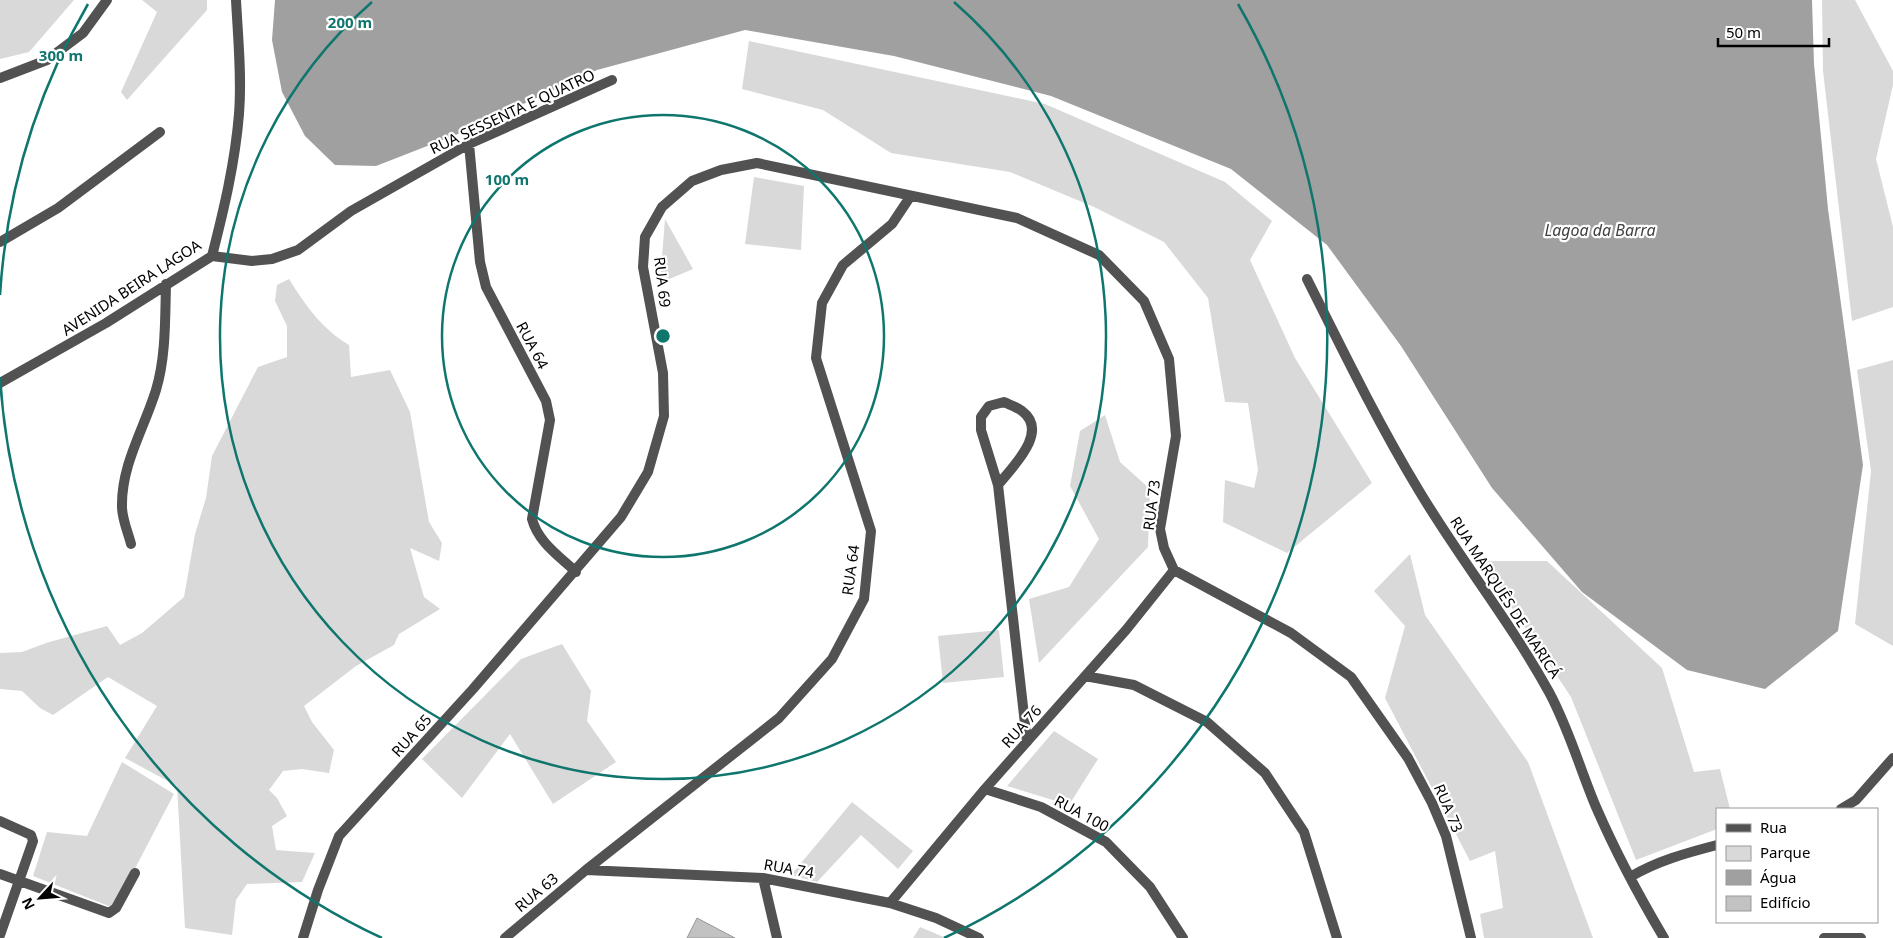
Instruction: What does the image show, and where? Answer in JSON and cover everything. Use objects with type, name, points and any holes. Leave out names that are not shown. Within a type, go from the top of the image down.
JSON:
[{"type":"street","points":[[0,78],[47,60],[82,33],[107,0]]},
{"type":"street","name":"AVENIDA BEIRA LAGOA","points":[[0,383],[106,323],[212,256],[226,203],[239,112],[240,60],[236,0]]},
{"type":"street","name":"RUA SESSENTA E QUATRO","points":[[212,256],[252,261],[272,259],[298,250],[351,211],[469,144],[612,80]]},
{"type":"street","points":[[0,242],[58,208],[160,132]]},
{"type":"street","name":"RUA 64","points":[[469,144],[480,262],[486,287],[546,401],[550,420],[532,519],[535,530],[542,541],[576,572]]},
{"type":"street","name":"RUA 69","points":[[576,572],[621,517],[648,472],[664,416],[663,373],[643,267],[646,237],[662,207],[692,181],[721,170],[757,163],[910,197]]},
{"type":"street","name":"RUA 64","points":[[586,870],[779,718],[832,659],[864,599],[871,531],[816,358],[822,303],[843,265],[892,224],[910,197]]},
{"type":"street","name":"RUA 73","points":[[910,197],[1017,218],[1099,255],[1144,301],[1169,359],[1176,436],[1160,529],[1164,548],[1174,570],[1291,633],[1350,677],[1408,758],[1432,803],[1446,836],[1471,938]]},
{"type":"street","name":"RUA MARQUÊS DE MARICÁ","points":[[1307,279],[1353,371],[1419,490],[1527,653],[1550,694],[1571,737],[1596,808],[1630,877],[1664,938]]},
{"type":"street","points":[[131,544],[122,509],[123,493],[132,452],[156,391],[161,371],[166,284]]},
{"type":"street","points":[[998,485],[1030,446],[1032,425],[1023,412],[1004,402],[989,406],[981,417],[981,430],[998,485],[1027,742]]},
{"type":"street","name":"RUA 76","points":[[890,903],[984,789],[1126,630],[1174,570]]},
{"type":"street","name":"RUA 65","points":[[303,938],[318,890],[339,836],[576,572]]},
{"type":"street","points":[[1085,676],[1134,685],[1207,722],[1265,773],[1304,832],[1337,938]]},
{"type":"street","points":[[1843,808],[1856,800],[1893,758]]},
{"type":"street","name":"RUA 100","points":[[984,789],[1040,808],[1106,842],[1150,888],[1183,938]]},
{"type":"street","points":[[0,821],[33,838],[20,882],[0,935]]},
{"type":"street","points":[[1630,877],[1648,866],[1666,859],[1716,845]]},
{"type":"street","name":"RUA 74","points":[[586,870],[763,878],[890,903],[936,918],[978,938]]},
{"type":"street","name":"RUA 63","points":[[505,938],[586,870]]},
{"type":"street","points":[[0,874],[109,913],[116,908],[135,874]]},
{"type":"street","points":[[763,878],[777,938]]},
{"type":"street","points":[[1824,938],[1861,938]]},
{"type":"green space","points":[[0,0],[74,0],[29,52],[0,59]]},
{"type":"green space","points":[[142,0],[207,0],[207,10],[127,100],[121,92],[157,12]]},
{"type":"green space","points":[[1822,0],[1855,0],[1893,71],[1893,85],[1876,159],[1893,227],[1893,307],[1852,321],[1823,71]]},
{"type":"green space","points":[[749,41],[1045,104],[1225,182],[1272,221],[1250,260],[1295,358],[1372,483],[1287,553],[1223,522],[1225,480],[1254,488],[1258,470],[1248,403],[1225,402],[1208,298],[1164,242],[1094,207],[1010,172],[891,153],[823,110],[742,89]]},
{"type":"green space","points":[[754,177],[804,186],[801,250],[745,244]]},
{"type":"green space","points":[[665,219],[693,269],[660,283]]},
{"type":"green space","points":[[289,279],[322,324],[349,345],[351,377],[390,370],[410,412],[429,522],[442,543],[439,561],[410,548],[424,597],[440,609],[399,634],[394,645],[356,666],[304,706],[312,722],[334,750],[329,773],[302,769],[283,771],[269,790],[277,798],[287,816],[272,826],[276,850],[315,853],[302,882],[247,884],[236,900],[232,935],[185,928],[177,786],[125,758],[157,706],[108,677],[53,715],[40,708],[22,691],[0,689],[0,653],[22,652],[46,643],[107,626],[120,645],[142,633],[184,597],[195,534],[206,498],[212,456],[258,367],[287,357],[287,326],[275,301],[277,285]]},
{"type":"green space","points":[[1893,360],[1893,646],[1855,624],[1871,471],[1857,370]]},
{"type":"green space","points":[[1105,415],[1120,462],[1150,489],[1148,547],[1039,663],[1029,599],[1069,587],[1099,539],[1070,486],[1080,431]]},
{"type":"green space","points":[[1410,554],[1425,615],[1528,762],[1593,938],[1484,938],[1480,914],[1503,908],[1495,851],[1470,861],[1385,698],[1405,626],[1374,591]]},
{"type":"green space","points":[[1481,561],[1547,561],[1662,668],[1694,772],[1720,769],[1730,808],[1716,808],[1716,829],[1636,860],[1571,697]]},
{"type":"green space","points":[[999,630],[1004,677],[943,683],[938,636]]},
{"type":"green space","points":[[562,644],[591,691],[587,721],[616,762],[553,804],[510,734],[462,798],[422,759],[521,659]]},
{"type":"green space","points":[[1054,731],[1098,759],[1069,805],[1007,786]]},
{"type":"green space","points":[[122,762],[174,794],[131,876],[111,907],[33,876],[47,832],[87,836]]},
{"type":"green space","points":[[852,802],[913,851],[898,869],[861,835],[817,882],[791,875]]},
{"type":"green space","points":[[920,927],[946,938],[913,938]]},
{"type":"water","name":"Lagoa da Barra","points":[[275,0],[1812,0],[1814,64],[1828,209],[1863,465],[1838,631],[1765,689],[1687,670],[1582,592],[1492,488],[1401,346],[1327,245],[1231,169],[1051,96],[894,56],[745,30],[597,70],[458,134],[376,166],[335,165],[305,136],[282,92],[272,40]]},
{"type":"building","points":[[697,918],[735,938],[687,938]]}]
